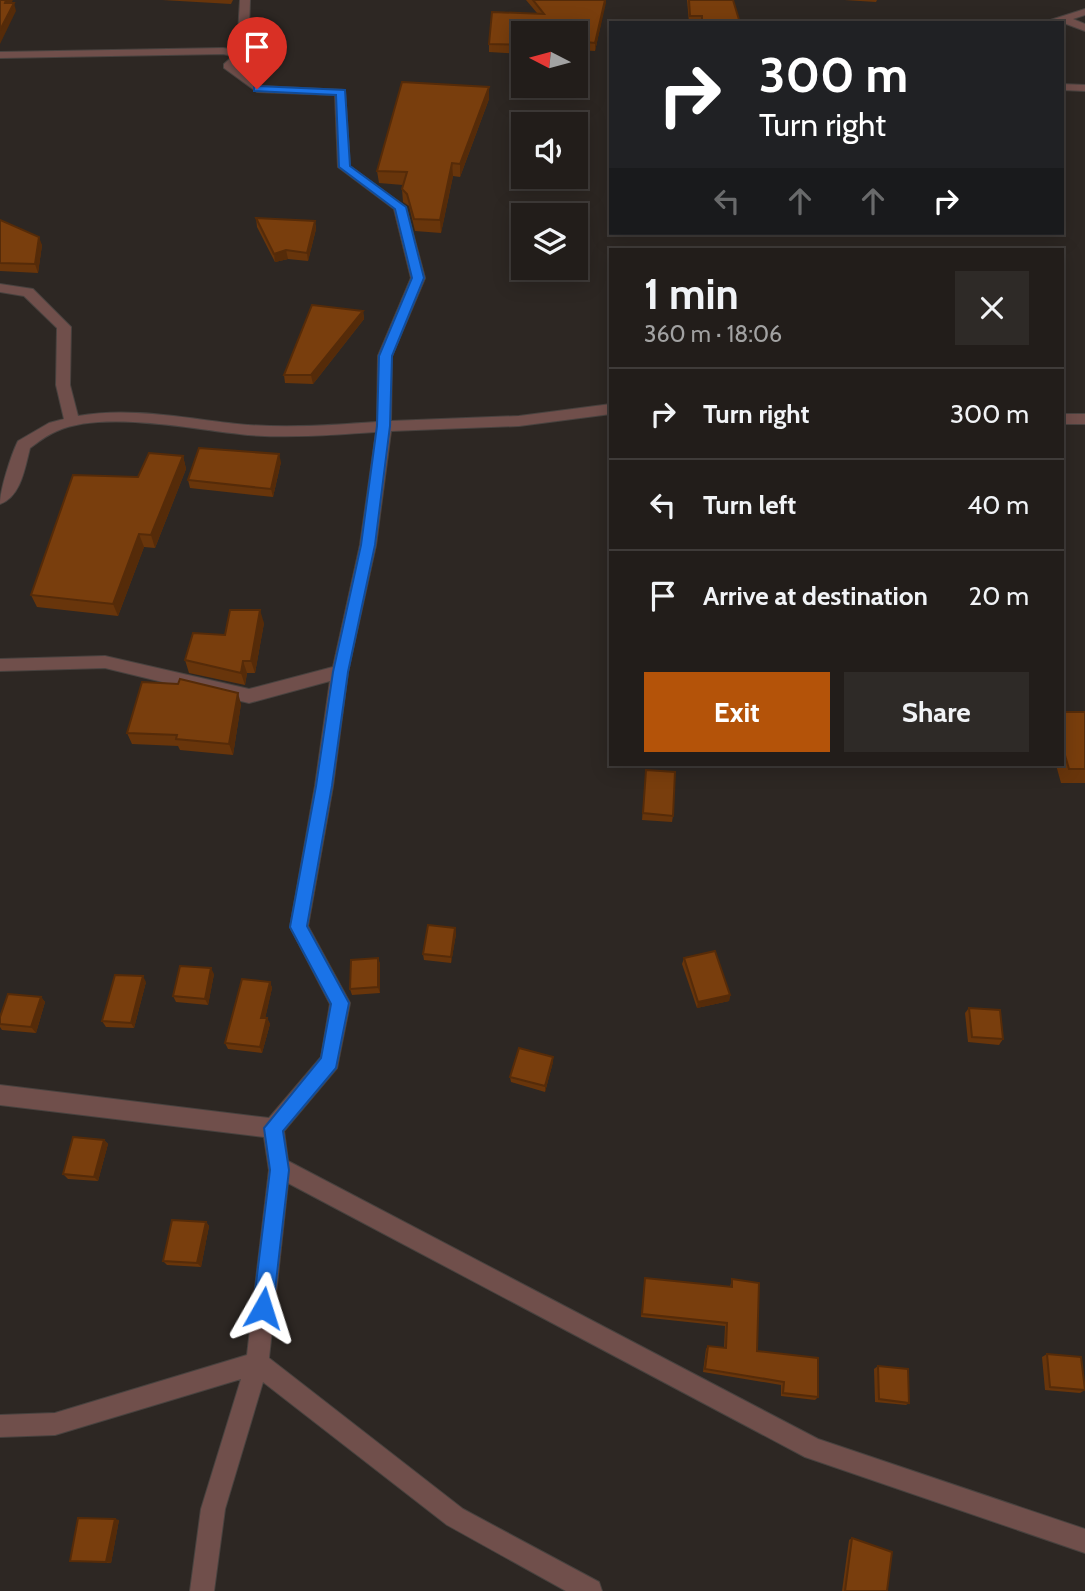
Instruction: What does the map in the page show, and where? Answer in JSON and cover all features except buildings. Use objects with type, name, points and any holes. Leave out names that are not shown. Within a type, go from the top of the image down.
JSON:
[{"type":"street","points":[[202,1591],[213,1509],[257,1363],[279,1170],[274,1128],[330,1062],[340,1003],[299,927],[324,786],[340,672],[368,545],[384,426],[386,356],[418,278],[400,207],[344,167],[341,92],[257,89],[228,66],[242,54],[245,0]]},
{"type":"street","points":[[1052,21],[1085,12]]},
{"type":"street","points":[[1061,18],[1085,29]]},
{"type":"street","points":[[0,55],[223,51],[242,54]]},
{"type":"street","points":[[1064,87],[1085,88]]},
{"type":"street","points":[[0,288],[28,292],[64,327],[63,385],[72,422]]},
{"type":"street","points":[[0,499],[13,483],[23,444],[54,426],[95,418],[137,418],[250,430],[310,432],[384,426],[520,421],[609,409]]},
{"type":"street","points":[[1064,419],[1085,419]]},
{"type":"street","points":[[0,665],[105,662],[249,696],[340,672]]},
{"type":"street","points":[[0,1095],[274,1128]]},
{"type":"street","points":[[287,1171],[528,1301],[813,1449],[1085,1541]]},
{"type":"street","points":[[0,1426],[55,1424],[257,1363]]},
{"type":"street","points":[[257,1363],[455,1517],[590,1591]]},
{"type":"route","points":[[257,89],[341,92],[344,167],[400,207],[418,278],[386,356],[384,426],[368,545],[340,672],[324,786],[299,927],[340,1003],[330,1062],[274,1128],[279,1170],[263,1308]]}]
